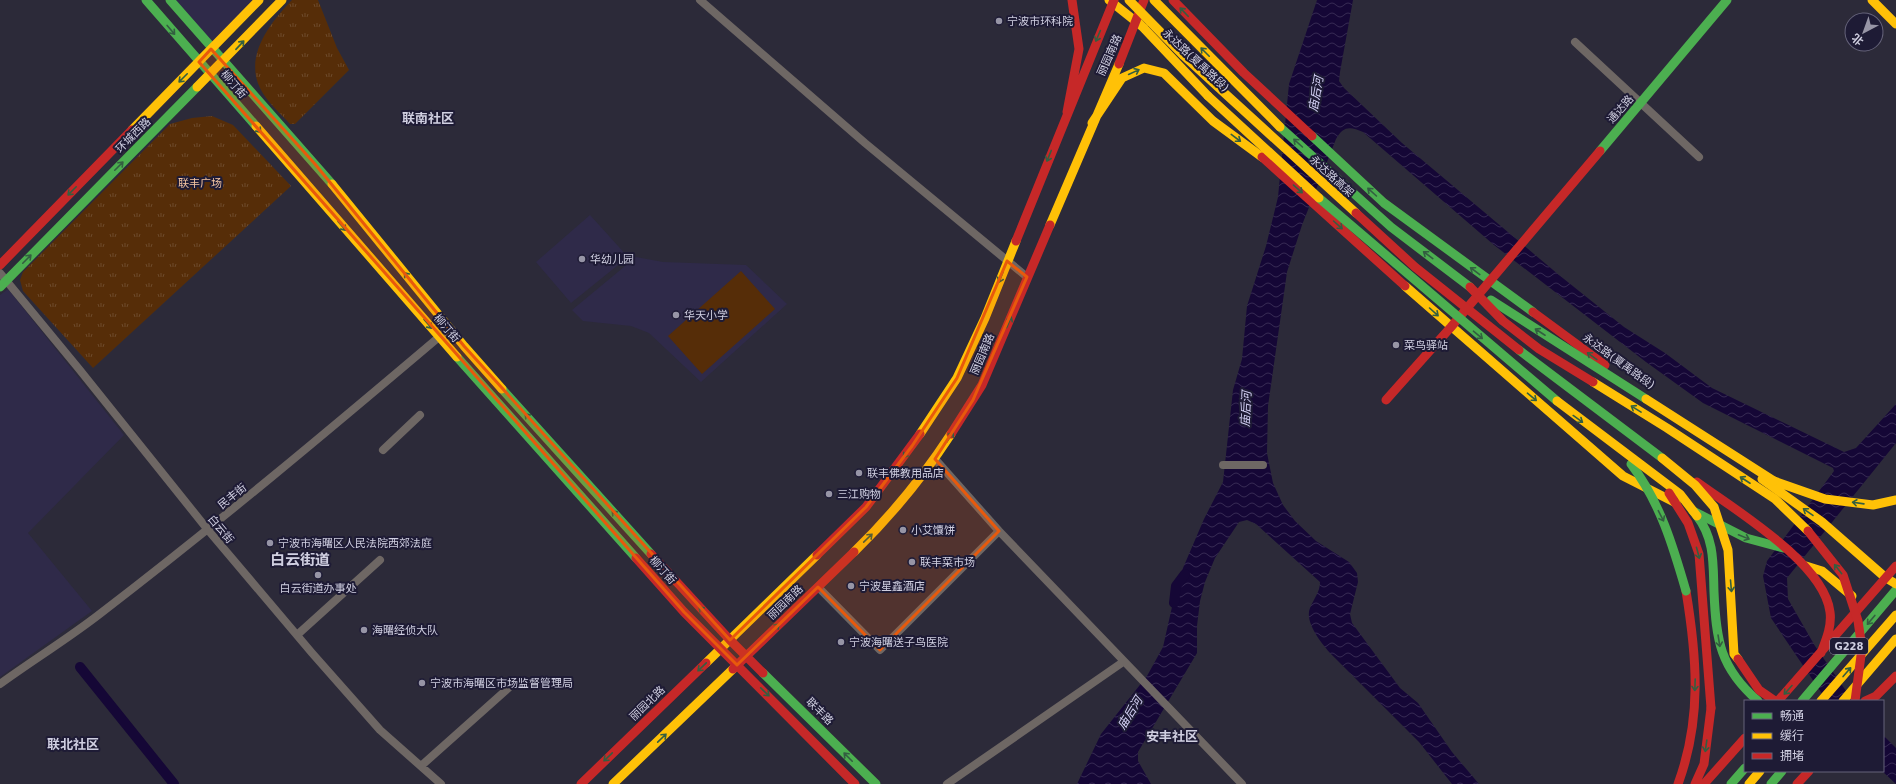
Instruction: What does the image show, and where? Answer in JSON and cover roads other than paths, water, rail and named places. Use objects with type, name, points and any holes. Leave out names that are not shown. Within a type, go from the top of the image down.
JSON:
[{"type":"main road","name":"柳汀街","points":[[146,0],[439,337],[684,612],[720,650],[737,665]]},
{"type":"main road","name":"柳汀街","points":[[170,0],[211,49],[314,164],[452,330],[730,640],[746,655]]},
{"type":"main road","name":"环城西路","points":[[0,264],[259,0]]},
{"type":"main road","name":"环城西路","points":[[2,280],[223,62],[282,0]]},
{"type":"main road","points":[[1066,112],[1079,49],[1072,0]]},
{"type":"main road","name":"永达路高架","points":[[1129,0],[1195,66],[1415,267],[1529,358]]},
{"type":"main road","name":"丽园南路","points":[[746,655],[880,527],[936,459],[982,385],[1092,123],[1137,21],[1144,0]]},
{"type":"main road","name":"永达路高架","points":[[1154,0],[1277,124],[1390,227],[1470,287]]},
{"type":"main road","name":"永达路(夏禹路段)","points":[[1173,0],[1244,73],[1384,203],[1489,282],[1822,522],[1886,578],[1896,584]]},
{"type":"main road","name":"通达路","points":[[1386,400],[1464,312],[1727,0]]},
{"type":"main road","points":[[1872,0],[1896,24]]},
{"type":"main road","name":"丽园南路","points":[[730,640],[866,507],[912,446],[957,378],[985,318],[1066,112],[1112,1]]},
{"type":"main road","name":"永达路(夏禹路段)","points":[[1112,1],[1137,21],[1345,214],[1464,312]]},
{"type":"main road","points":[[1137,21],[1208,96],[1325,203],[1569,412],[1680,494],[1701,521],[1710,540],[1714,567],[1714,593],[1719,644],[1728,667],[1742,687],[1757,700]]},
{"type":"main road","points":[[1092,123],[1122,78],[1144,68],[1164,73],[1213,121],[1266,160],[1451,327],[1600,454],[1623,476],[1746,538],[1783,548]]},
{"type":"main road","points":[[1470,287],[1613,380],[1774,481],[1825,499],[1873,505],[1896,500]]},
{"type":"main road","points":[[1470,287],[1503,321],[1539,349],[1667,428],[1775,499],[1813,536],[1843,575],[1858,621],[1862,648],[1855,700]]},
{"type":"main road","points":[[1464,312],[1777,540],[1783,548],[1805,565],[1817,579],[1829,599],[1832,611],[1827,638],[1820,653]]},
{"type":"main road","points":[[1529,358],[1656,453],[1695,485],[1714,507],[1728,550],[1734,654],[1759,690],[1774,700]]},
{"type":"main road","points":[[1529,358],[1615,445],[1640,475],[1665,523],[1686,591],[1696,664],[1694,714],[1687,764],[1678,784]]},
{"type":"main road","points":[[1662,481],[1688,523],[1699,554],[1711,708],[1704,764],[1695,784]]},
{"type":"main road","points":[[1805,565],[1822,571],[1862,605]]},
{"type":"main road","points":[[1779,700],[1896,566]]},
{"type":"main road","name":"G228","points":[[1803,700],[1896,590]]},
{"type":"main road","name":"G228","points":[[1822,700],[1896,615]]},
{"type":"main road","points":[[1843,700],[1896,639]]},
{"type":"main road","name":"丽园北路","points":[[581,784],[730,640]]},
{"type":"main road","points":[[613,784],[746,655]]},
{"type":"main road","name":"联丰路","points":[[746,655],[876,784]]},
{"type":"main road","points":[[737,665],[808,734],[855,784]]},
{"type":"main road","points":[[1867,700],[1876,696],[1896,676]]},
{"type":"main road","points":[[1704,784],[1744,739]]},
{"type":"main road","points":[[1731,784],[1744,769]]},
{"type":"main road","points":[[1749,784],[1759,772]]},
{"type":"main road","points":[[1771,784],[1781,772]]},
{"type":"main road","points":[[1797,784],[1808,772]]},
{"type":"street","points":[[700,0],[865,143],[1027,277]]},
{"type":"street","points":[[1575,42],[1640,104],[1699,157]]},
{"type":"street","name":"白云街","points":[[2,280],[83,374],[208,530],[297,635],[380,730],[441,784]]},
{"type":"street","name":"民丰街","points":[[0,684],[100,614],[208,530],[314,444],[439,337],[452,330]]},
{"type":"street","points":[[383,450],[420,415]]},
{"type":"street","points":[[936,459],[999,531],[1121,660],[1242,784]]},
{"type":"street","points":[[1223,465],[1263,465]]},
{"type":"street","points":[[818,587],[880,650],[999,531]]},
{"type":"street","points":[[297,635],[380,560]]},
{"type":"street","points":[[947,784],[1121,660]]},
{"type":"street","points":[[421,766],[514,683]]},
{"type":"water","points":[[1317,0],[1353,0],[1339,81],[1344,88],[1402,143],[1559,275],[1624,327],[1665,353],[1712,388],[1844,452],[1856,448],[1896,404],[1896,443],[1787,578],[1788,599],[1815,646],[1852,700],[1826,700],[1771,618],[1763,576],[1767,561],[1834,471],[1833,468],[1703,403],[1646,362],[1494,245],[1363,132],[1347,128],[1341,132],[1336,139],[1302,225],[1287,272],[1268,406],[1267,453],[1273,483],[1283,505],[1295,521],[1316,541],[1349,562],[1357,573],[1358,582],[1350,614],[1352,623],[1400,688],[1418,703],[1452,752],[1479,784],[1452,784],[1419,742],[1323,645],[1309,620],[1310,608],[1318,592],[1320,582],[1256,524],[1247,520],[1239,522],[1215,558],[1205,582],[1200,601],[1197,626],[1197,653],[1138,752],[1138,761],[1151,784],[1077,784],[1101,734],[1147,676],[1163,647],[1174,598],[1183,568],[1204,519],[1223,482],[1233,390],[1242,359],[1247,306],[1266,246],[1278,197],[1289,84]]},
{"type":"water","points":[[1884,736],[1896,748],[1896,784],[1883,772]]},
{"type":"waterway","name":"庙后河","points":[[1174,603],[1176,586],[1185,574]]},
{"type":"waterway","points":[[80,667],[174,784]]},
{"type":"place","name":"宁波市环科院","points":[[999,21]]},
{"type":"place","name":"华幼儿园","points":[[582,259]]},
{"type":"place","name":"华天小学","points":[[676,315]]},
{"type":"place","name":"菜鸟驿站","points":[[1396,345]]},
{"type":"place","name":"联丰佛教用品店","points":[[859,473]]},
{"type":"place","name":"三江购物","points":[[829,494]]},
{"type":"place","name":"小艾馕饼","points":[[903,530]]},
{"type":"place","name":"宁波市海曙区人民法院西郊法庭","points":[[270,543]]},
{"type":"place","name":"联丰菜市场","points":[[912,562]]},
{"type":"place","name":"白云街道办事处","points":[[318,575]]},
{"type":"place","name":"宁波星鑫酒店","points":[[851,586]]},
{"type":"place","name":"海曙经侦大队","points":[[364,630]]},
{"type":"place","name":"宁波海曙送子鸟医院","points":[[841,642]]},
{"type":"place","name":"宁波市海曙区市场监督管理局","points":[[422,683]]},
{"type":"district","name":"联南社区","points":[[428,118]]},
{"type":"district","name":"白云街道","points":[[300,560]]},
{"type":"district","name":"安丰社区","points":[[1172,736]]},
{"type":"district","name":"联北社区","points":[[73,744]]},
{"type":"park label","name":"联丰广场","points":[[200,183]]}]
